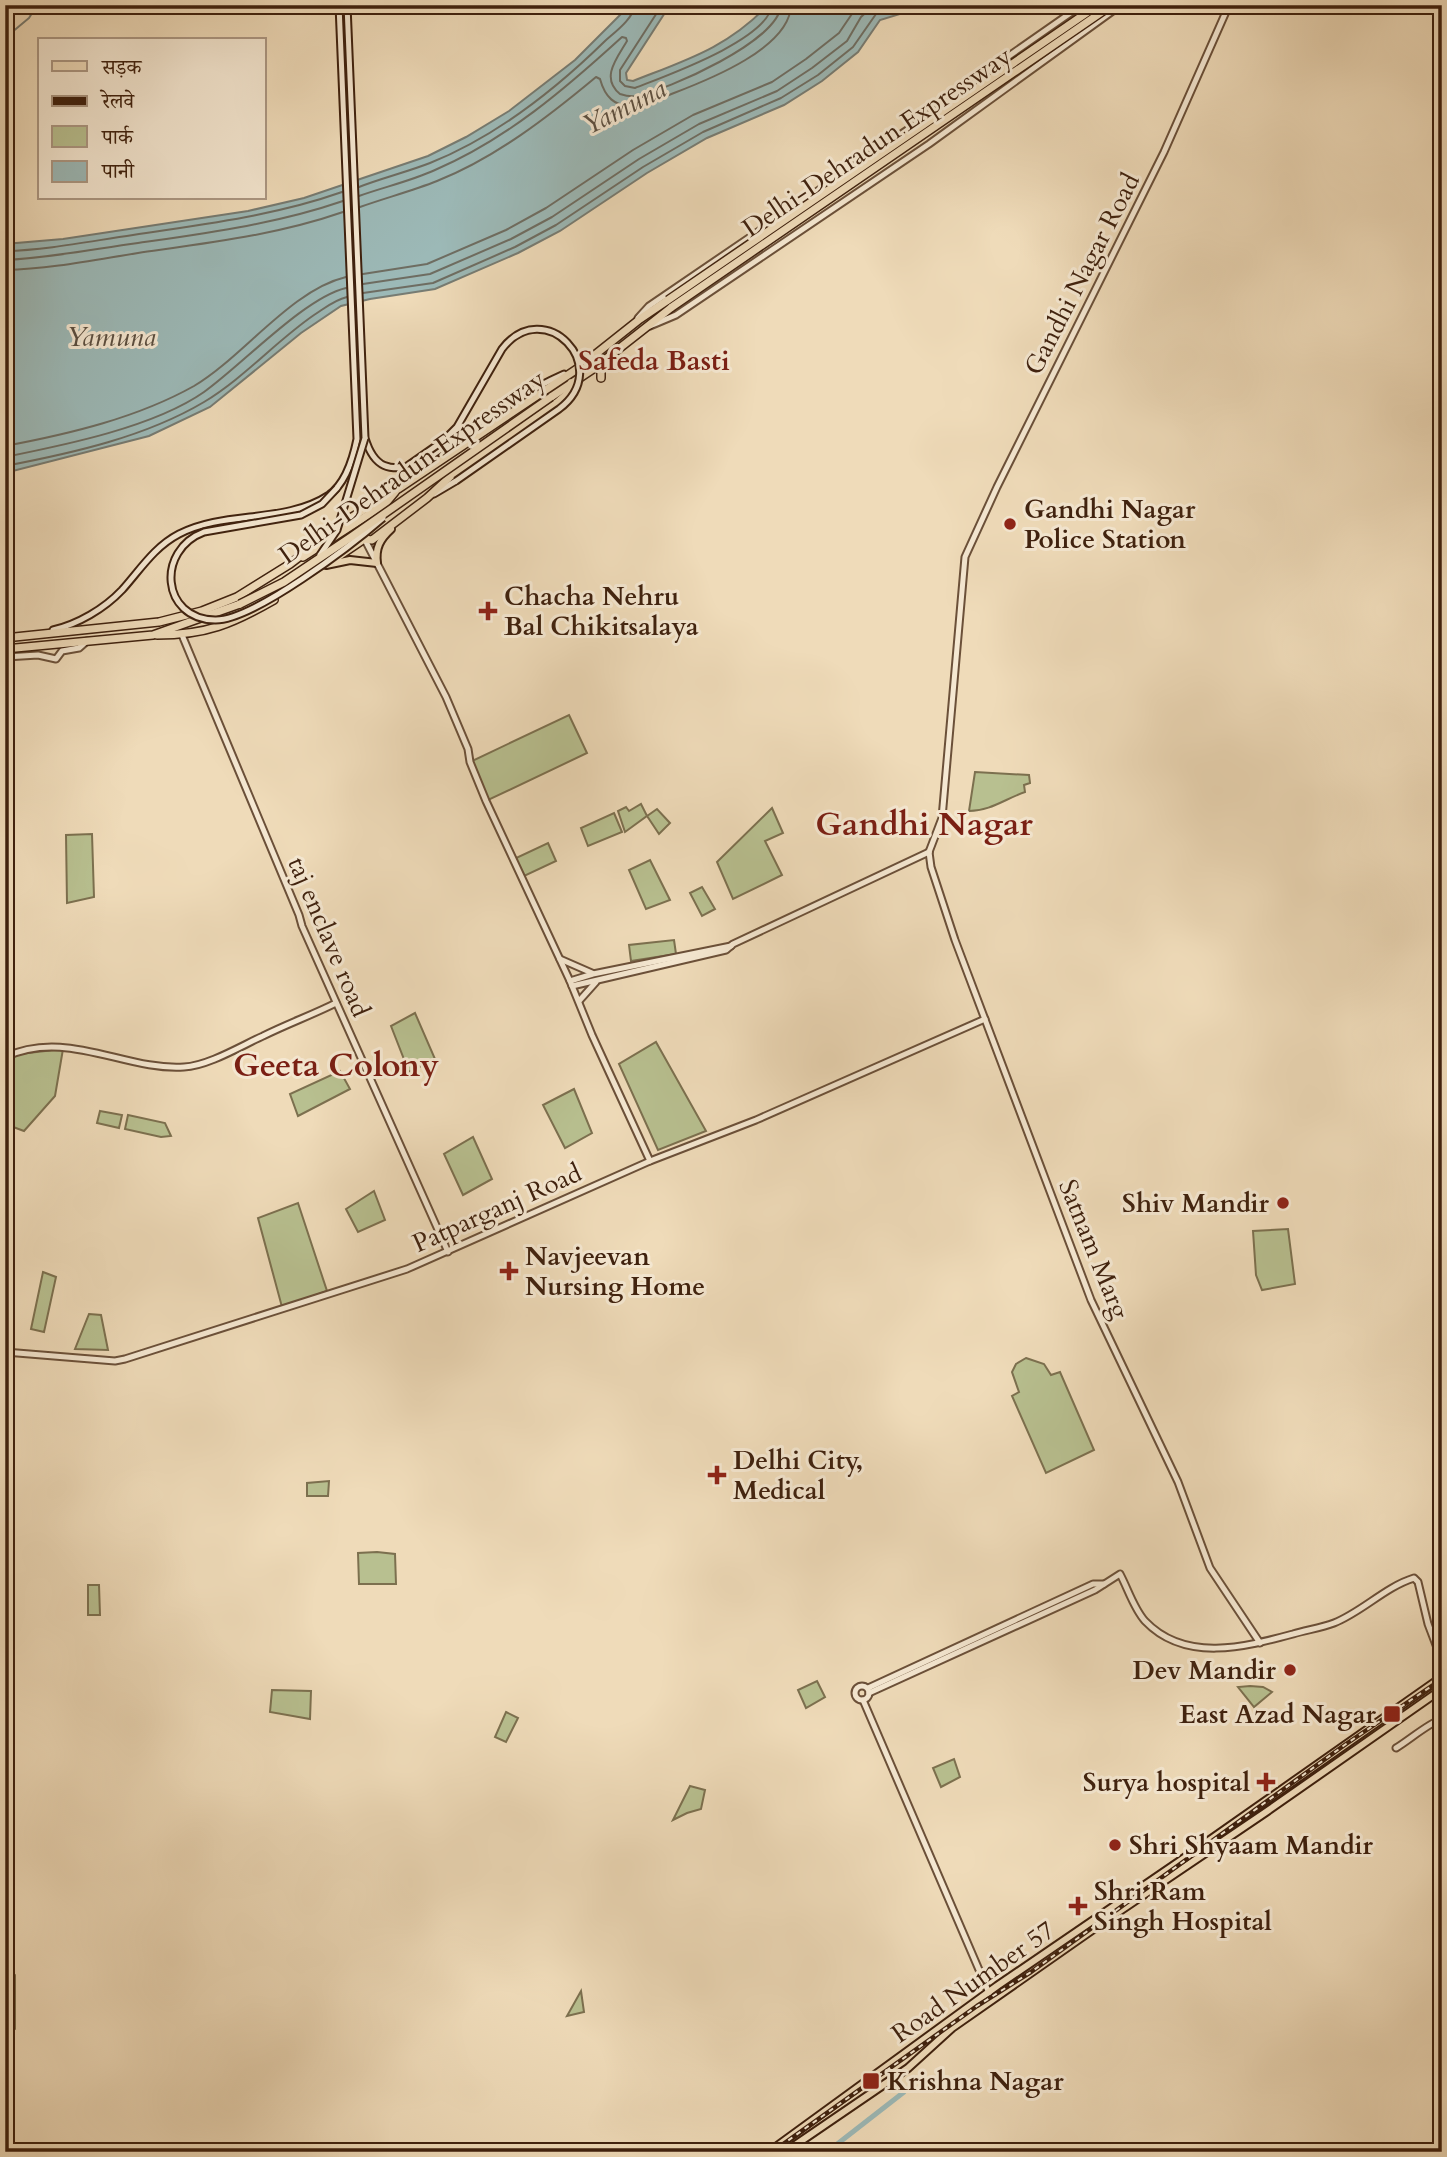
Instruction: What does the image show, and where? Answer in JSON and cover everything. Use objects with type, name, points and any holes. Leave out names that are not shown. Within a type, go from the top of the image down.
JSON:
[{"type":"highway","name":"Delhi-Dehradun Expressway","points":[[5,649],[153,635],[240,604],[284,582],[601,362],[646,327],[670,304],[1098,5]]},
{"type":"highway","name":"Delhi-Dehradun Expressway","points":[[5,636],[159,622],[202,611],[237,597],[290,564],[576,369],[631,326],[670,304],[1112,5]]},
{"type":"highway","points":[[601,362],[601,378]]},
{"type":"highway","points":[[153,635],[182,635],[216,628],[244,617],[282,595],[364,539],[372,540],[405,516],[452,475],[558,402],[566,395],[571,383]]},
{"type":"main road","points":[[326,565],[350,560],[377,563],[376,550],[380,542],[405,516]]},
{"type":"main road","name":"Road Number 57","points":[[769,2152],[989,1993],[1442,1677]]},
{"type":"main road","name":"Road Number 57","points":[[785,2152],[908,2068],[952,2028],[1442,1689]]},
{"type":"street","points":[[339,5],[357,439],[351,462],[337,488],[322,504],[301,515],[192,536],[177,551],[172,566],[172,587],[179,602],[191,614],[211,620],[225,619],[247,611],[277,594],[365,534],[401,502]]},
{"type":"street","points":[[347,5],[365,438],[368,450],[375,460],[390,468],[403,469],[418,465],[542,384],[576,369]]},
{"type":"street","points":[[631,326],[649,306],[976,83],[996,65],[1082,5]]},
{"type":"street","points":[[646,327],[676,315],[854,195],[1121,5]]},
{"type":"street","name":"Gandhi Nagar Road","points":[[929,852],[942,818],[965,557],[1164,152],[1229,5]]},
{"type":"street","points":[[996,65],[1010,86]]},
{"type":"street","points":[[839,174],[854,195]]},
{"type":"street","points":[[403,469],[443,441],[457,427],[502,349],[518,334],[545,330],[561,336],[572,347],[579,366],[579,381],[570,399],[456,481],[427,498]]},
{"type":"street","points":[[315,561],[337,530],[365,438]]},
{"type":"street","points":[[33,635],[62,628],[82,619],[120,592],[151,555],[180,534],[203,525],[301,508],[318,501],[337,488]]},
{"type":"street","points":[[354,520],[412,630],[460,731],[490,811],[560,959],[650,1161]]},
{"type":"street","name":"taj enclave road","points":[[182,635],[302,926],[448,1252]]},
{"type":"street","points":[[5,657],[38,655],[56,659],[62,651],[79,648],[87,641]]},
{"type":"street","points":[[5,657],[26,647]]},
{"type":"street","points":[[571,984],[596,982],[623,973],[726,950],[929,852]]},
{"type":"street","name":"Satnam Marg","points":[[929,852],[931,867],[951,928],[1091,1300],[1178,1482],[1210,1568],[1260,1643]]},
{"type":"street","points":[[571,984],[593,974],[731,946]]},
{"type":"street","points":[[560,959],[593,974]]},
{"type":"street","points":[[579,1001],[596,982]]},
{"type":"street","points":[[5,1056],[21,1051],[68,1047],[145,1063],[189,1067],[246,1045],[336,1003]]},
{"type":"street","name":"Patparganj Road","points":[[5,1352],[115,1361],[325,1297],[448,1252],[466,1241],[650,1161],[756,1120],[985,1019]]},
{"type":"street","points":[[863,1700],[867,1698],[869,1691],[1095,1590],[1121,1574],[1145,1621],[1179,1642],[1215,1649],[1260,1643],[1336,1622],[1414,1578],[1418,1582],[1428,1624],[1442,1661]]},
{"type":"street","points":[[869,1691],[862,1686],[856,1691],[857,1697],[863,1700],[989,1993]]},
{"type":"street","points":[[1396,1748],[1425,1730],[1434,1721],[1442,1719]]},
{"type":"green space","points":[[569,715],[587,753],[486,801],[470,762]]},
{"type":"green space","points":[[975,772],[1029,775],[1030,783],[1024,785],[1025,792],[991,807],[969,811]]},
{"type":"green space","points":[[641,804],[647,816],[625,832],[618,811],[626,807],[629,811]]},
{"type":"green space","points":[[772,808],[783,833],[765,841],[782,875],[733,899],[717,862]]},
{"type":"green space","points":[[657,809],[670,823],[659,834],[647,816]]},
{"type":"green space","points":[[614,813],[622,832],[588,846],[581,828]]},
{"type":"green space","points":[[92,834],[94,897],[67,903],[66,835]]},
{"type":"green space","points":[[548,843],[556,861],[522,877],[514,859]]},
{"type":"green space","points":[[650,860],[670,900],[646,909],[629,870]]},
{"type":"green space","points":[[702,887],[715,909],[702,916],[690,893]]},
{"type":"green space","points":[[674,940],[676,954],[631,961],[629,945]]},
{"type":"green space","points":[[415,1013],[435,1059],[409,1072],[391,1026]]},
{"type":"green space","points":[[656,1042],[706,1131],[658,1150],[619,1064]]},
{"type":"green space","points":[[63,1049],[55,1096],[24,1131],[5,1124],[5,1062],[19,1054]]},
{"type":"green space","points":[[340,1071],[350,1089],[298,1116],[290,1094]]},
{"type":"green space","points":[[574,1089],[592,1133],[565,1148],[543,1105]]},
{"type":"green space","points":[[100,1111],[122,1115],[119,1128],[97,1123]]},
{"type":"green space","points":[[128,1115],[165,1123],[171,1136],[161,1137],[125,1129]]},
{"type":"green space","points":[[473,1137],[492,1179],[463,1195],[444,1154]]},
{"type":"green space","points":[[374,1191],[385,1220],[358,1232],[346,1209]]},
{"type":"green space","points":[[298,1203],[327,1291],[282,1307],[258,1218]]},
{"type":"green space","points":[[1288,1229],[1295,1284],[1262,1290],[1256,1275],[1253,1231]]},
{"type":"green space","points":[[43,1272],[56,1277],[44,1332],[31,1329]]},
{"type":"green space","points":[[89,1314],[101,1315],[108,1350],[75,1349]]},
{"type":"green space","points":[[1026,1358],[1044,1364],[1051,1375],[1060,1372],[1094,1450],[1046,1473],[1012,1396],[1019,1392],[1012,1372],[1016,1364]]},
{"type":"green space","points":[[329,1481],[328,1496],[307,1496],[307,1483]]},
{"type":"green space","points":[[358,1553],[395,1554],[396,1584],[359,1584]]},
{"type":"green space","points":[[88,1585],[99,1585],[100,1615],[88,1615]]},
{"type":"green space","points":[[817,1681],[825,1697],[806,1708],[798,1690]]},
{"type":"green space","points":[[1238,1687],[1263,1687],[1272,1692],[1254,1707]]},
{"type":"green space","points":[[272,1690],[311,1691],[310,1719],[270,1712]]},
{"type":"green space","points":[[506,1712],[518,1718],[506,1742],[495,1737]]},
{"type":"green space","points":[[954,1759],[960,1777],[941,1787],[933,1768]]},
{"type":"green space","points":[[690,1786],[705,1790],[701,1809],[673,1820]]},
{"type":"green space","points":[[15,1976],[15,2029],[8,2033],[5,2030],[5,1985]]},
{"type":"green space","points":[[581,1991],[584,2012],[567,2016]]},
{"type":"water","name":"Yamuna","points":[[630,5],[670,5],[626,73],[627,80],[633,81],[688,59],[721,42],[753,20],[768,5],[929,5],[880,20],[858,52],[822,81],[784,105],[707,138],[647,173],[560,231],[518,253],[435,289],[341,306],[301,333],[210,407],[149,436],[5,473],[5,244],[63,239],[248,211],[304,198],[428,156],[509,111],[575,60]]},
{"type":"waterway","points":[[5,38],[29,18],[37,5]]},
{"type":"waterway","points":[[827,2152],[904,2092]]},
{"type":"railway","points":[[772,2152],[977,2006],[1031,1972],[1346,1744],[1442,1679]]},
{"type":"place","name":"Gandhi Nagar Police Station","points":[[1010,524]]},
{"type":"place","name":"Chacha Nehru Bal Chikitsalaya","points":[[488,611]]},
{"type":"place","name":"Shiv Mandir","points":[[1283,1203]]},
{"type":"place","name":"Navjeevan Nursing Home","points":[[509,1271]]},
{"type":"place","name":"Delhi City, Medical","points":[[717,1475]]},
{"type":"place","name":"Dev Mandir","points":[[1290,1670]]},
{"type":"place","name":"East Azad Nagar","points":[[1392,1714]]},
{"type":"place","name":"Surya hospital","points":[[1266,1782]]},
{"type":"place","name":"Shri Shyaam Mandir","points":[[1115,1845]]},
{"type":"place","name":"Shri Ram Singh Hospital","points":[[1078,1906]]},
{"type":"place","name":"Krishna Nagar","points":[[871,2081]]},
{"type":"district","name":"Safeda Basti","points":[[654,361]]},
{"type":"district","name":"Gandhi Nagar","points":[[924,824]]},
{"type":"district","name":"Geeta Colony","points":[[336,1065]]}]
